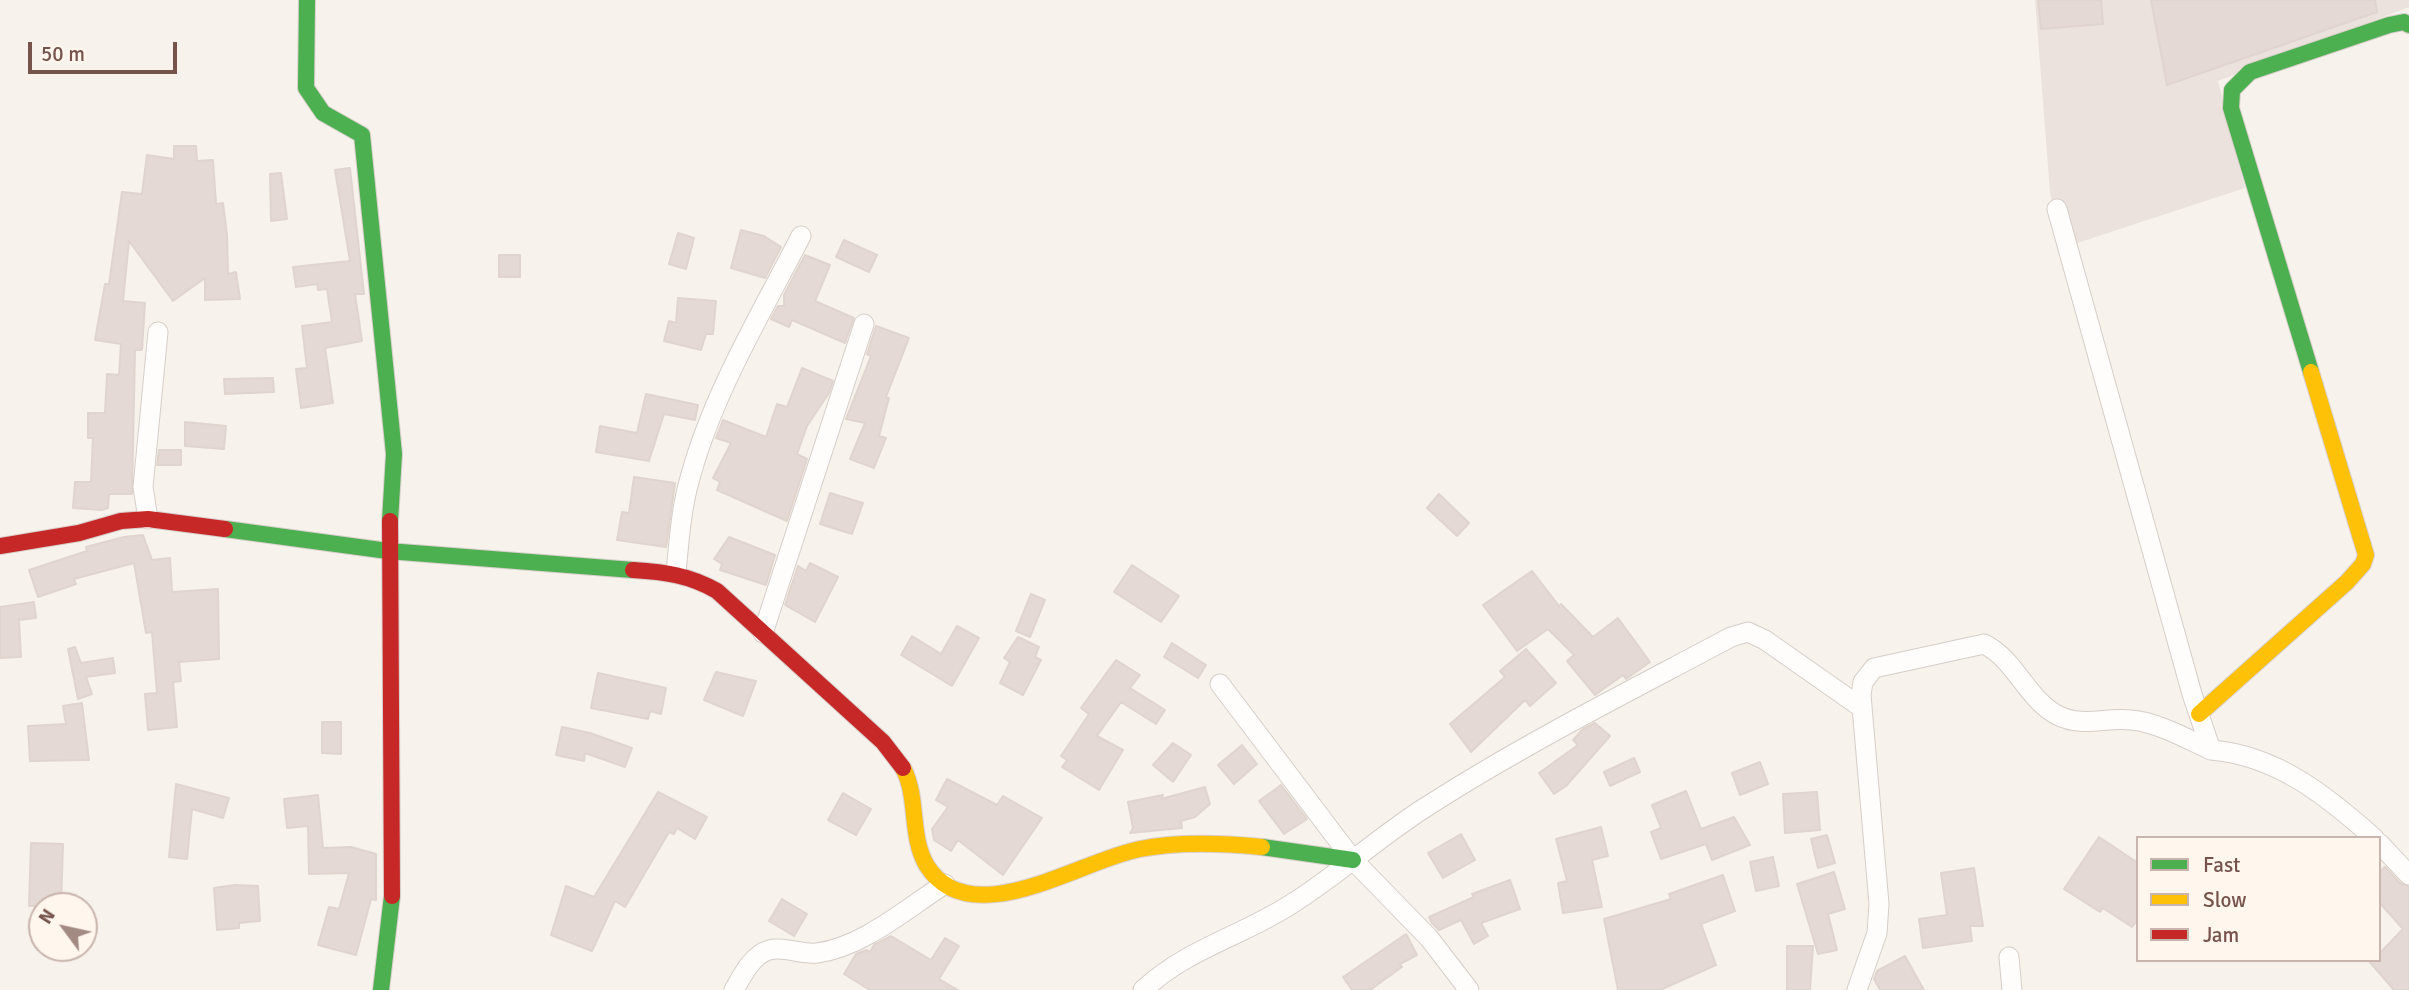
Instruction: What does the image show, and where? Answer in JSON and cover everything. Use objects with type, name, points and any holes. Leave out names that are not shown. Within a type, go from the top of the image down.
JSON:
[{"type":"street","points":[[307,0],[306,88],[323,113],[362,135],[394,454],[387,551],[392,897],[382,990]]},
{"type":"street","points":[[2199,714],[2347,582],[2363,564],[2367,555],[2231,108],[2232,90],[2250,72],[2389,25],[2404,22],[2409,25]]},
{"type":"street","points":[[2057,209],[2211,750]]},
{"type":"street","points":[[676,573],[682,517],[696,457],[730,376],[801,236]]},
{"type":"street","points":[[763,633],[864,324]]},
{"type":"street","points":[[148,519],[143,487],[158,332]]},
{"type":"street","points":[[0,546],[148,519],[387,551],[676,573],[696,579],[717,591],[860,719],[902,764],[911,785],[921,850],[931,871],[944,884],[960,892],[1014,893],[1092,862],[1158,846],[1256,846],[1353,860]]},
{"type":"street","points":[[1143,990],[1160,974],[1201,948],[1292,904],[1393,829],[1514,752],[1731,637],[1748,632],[1765,640],[1862,708]]},
{"type":"street","points":[[1857,990],[1877,933],[1879,904],[1862,708],[1863,682],[1874,668],[1984,644],[1996,650],[2036,700],[2072,722],[2098,723],[2131,719],[2211,750],[2231,751],[2267,763],[2302,780],[2372,836]]},
{"type":"street","points":[[1220,684],[1353,860],[1429,939],[1469,990]]},
{"type":"street","points":[[2381,845],[2409,875]]},
{"type":"street","points":[[734,990],[752,962],[770,950],[817,953],[841,946],[861,937],[944,884]]},
{"type":"street","points":[[2009,957],[2012,990]]},
{"type":"shaded area","points":[[2035,0],[2409,0],[2409,7],[2218,81],[2245,188],[2059,249],[2050,192]]},
{"type":"building","points":[[2038,0],[2101,0],[2103,24],[2041,29]]},
{"type":"building","points":[[2151,0],[2375,0],[2377,12],[2167,85]]},
{"type":"building","points":[[174,146],[196,146],[197,161],[213,160],[216,204],[223,203],[228,274],[236,272],[240,299],[205,300],[205,278],[173,301],[129,241],[123,301],[145,303],[142,350],[135,350],[132,494],[109,494],[108,508],[102,510],[73,508],[75,482],[91,482],[93,438],[88,438],[88,413],[105,413],[107,374],[119,375],[121,344],[95,340],[105,284],[109,284],[122,192],[142,194],[147,155],[174,159]]},
{"type":"building","points":[[350,168],[364,294],[355,294],[362,341],[325,348],[333,403],[301,408],[296,369],[307,368],[302,326],[332,322],[327,289],[318,290],[317,284],[296,287],[293,267],[350,261],[335,170]]},
{"type":"building","points":[[281,173],[287,219],[271,221],[270,174]]},
{"type":"building","points":[[741,230],[764,236],[781,247],[765,278],[731,268]]},
{"type":"building","points":[[678,233],[694,238],[686,269],[669,264]]},
{"type":"building","points":[[844,240],[877,255],[869,272],[836,257]]},
{"type":"building","points":[[499,255],[520,255],[520,277],[499,277]]},
{"type":"building","points":[[805,255],[830,265],[815,301],[854,318],[845,343],[792,320],[789,327],[771,319],[778,306],[784,306],[784,295]]},
{"type":"building","points":[[678,298],[716,301],[713,334],[706,334],[701,350],[664,341],[669,321],[676,323]]},
{"type":"building","points":[[876,326],[909,338],[886,397],[889,398],[879,436],[886,438],[874,468],[850,459],[865,423],[846,419],[871,356],[867,354]]},
{"type":"building","points":[[802,368],[833,381],[829,393],[807,426],[797,454],[807,459],[787,521],[717,490],[720,482],[713,478],[731,443],[716,438],[723,420],[766,437],[777,404],[787,407]]},
{"type":"building","points":[[273,378],[274,392],[225,394],[224,379]]},
{"type":"building","points":[[646,394],[698,405],[695,420],[664,414],[649,461],[596,452],[600,426],[637,433]]},
{"type":"building","points":[[185,422],[226,426],[224,449],[185,446]]},
{"type":"building","points":[[159,450],[181,450],[181,465],[157,465]]},
{"type":"building","points":[[634,477],[675,483],[666,547],[617,540],[622,512],[629,513]]},
{"type":"building","points":[[830,493],[863,503],[852,534],[820,524]]},
{"type":"building","points":[[1439,494],[1469,523],[1457,536],[1427,508]]},
{"type":"building","points":[[143,535],[152,560],[170,558],[172,592],[218,589],[219,659],[179,662],[181,681],[173,682],[177,727],[148,730],[145,694],[157,693],[152,632],[146,633],[134,563],[74,579],[76,584],[38,597],[29,570],[87,551],[86,547]]},
{"type":"building","points":[[729,537],[775,555],[766,585],[720,570],[722,564],[714,559]]},
{"type":"building","points":[[810,563],[838,577],[815,622],[785,605],[798,566],[806,571]]},
{"type":"building","points":[[1132,565],[1179,596],[1161,622],[1114,592]]},
{"type":"building","points":[[1532,571],[1559,606],[1561,604],[1593,637],[1618,618],[1650,662],[1626,679],[1623,675],[1595,695],[1567,661],[1574,655],[1548,629],[1517,651],[1483,605]]},
{"type":"building","points":[[1031,594],[1045,600],[1030,637],[1016,631]]},
{"type":"building","points":[[34,602],[36,618],[19,620],[21,657],[0,658],[0,607]]},
{"type":"building","points":[[957,626],[979,638],[952,686],[901,655],[912,636],[941,654]]},
{"type":"building","points":[[1018,637],[1039,647],[1035,657],[1041,660],[1023,695],[1000,683],[1010,662],[1004,658]]},
{"type":"building","points":[[1172,643],[1206,665],[1198,678],[1164,657]]},
{"type":"building","points":[[75,647],[81,663],[113,658],[115,673],[86,677],[92,694],[78,699],[68,649]]},
{"type":"building","points":[[1526,649],[1556,683],[1530,706],[1525,700],[1471,752],[1450,724],[1505,677],[1500,671]]},
{"type":"building","points":[[1116,660],[1140,675],[1130,688],[1165,710],[1156,724],[1121,702],[1097,736],[1123,750],[1099,790],[1062,767],[1067,760],[1061,756],[1089,714],[1081,708]]},
{"type":"building","points":[[716,672],[756,681],[743,716],[704,700]]},
{"type":"building","points":[[598,673],[666,688],[661,714],[650,711],[648,719],[591,708]]},
{"type":"building","points":[[82,703],[89,760],[30,761],[28,726],[66,724],[63,706]]},
{"type":"building","points":[[322,722],[341,722],[341,754],[322,753]]},
{"type":"building","points":[[1595,723],[1610,736],[1566,786],[1554,794],[1539,773],[1578,745],[1573,740],[1583,729]]},
{"type":"building","points":[[562,727],[590,733],[632,748],[625,767],[585,753],[584,761],[556,755]]},
{"type":"building","points":[[1173,743],[1191,755],[1173,782],[1153,765]]},
{"type":"building","points":[[1242,745],[1257,764],[1234,784],[1218,765]]},
{"type":"building","points":[[1634,758],[1640,772],[1610,786],[1604,772]]},
{"type":"building","points":[[1760,762],[1768,784],[1740,795],[1732,773]]},
{"type":"building","points":[[947,779],[997,805],[1003,796],[1042,818],[1003,875],[958,840],[951,851],[934,840],[932,829],[948,807],[936,800]]},
{"type":"building","points":[[176,784],[229,798],[223,818],[192,809],[187,859],[169,857]]},
{"type":"building","points":[[1281,785],[1307,819],[1284,834],[1259,801]]},
{"type":"building","points":[[1205,787],[1210,804],[1195,817],[1181,821],[1182,828],[1130,833],[1133,828],[1128,802],[1163,795],[1161,799]]},
{"type":"building","points":[[1686,791],[1701,829],[1734,817],[1750,845],[1712,860],[1706,844],[1661,859],[1651,832],[1661,828],[1652,805]]},
{"type":"building","points":[[658,792],[707,817],[695,839],[677,828],[674,834],[669,832],[625,907],[615,901],[592,951],[551,935],[566,886],[594,897]]},
{"type":"building","points":[[1817,792],[1820,830],[1785,833],[1783,794]]},
{"type":"building","points":[[843,793],[871,809],[856,835],[828,820]]},
{"type":"building","points":[[318,795],[323,848],[351,847],[376,854],[376,900],[371,899],[356,955],[318,945],[329,907],[339,909],[349,873],[309,874],[308,826],[287,828],[284,799]]},
{"type":"building","points":[[1601,827],[1608,856],[1592,860],[1602,907],[1563,913],[1558,883],[1567,881],[1556,839]]},
{"type":"building","points":[[1461,834],[1475,860],[1443,878],[1428,853]]},
{"type":"building","points":[[1827,835],[1835,863],[1818,868],[1811,839]]},
{"type":"building","points":[[2099,837],[2136,862],[2136,922],[2132,927],[2103,908],[2100,912],[2064,889]]},
{"type":"building","points":[[31,843],[63,844],[61,892],[29,892]]},
{"type":"building","points":[[1773,857],[1779,886],[1756,891],[1750,862]]},
{"type":"building","points":[[2385,867],[2400,883],[2409,887],[2409,990],[2394,990],[2370,962],[2381,962],[2381,952],[2403,929],[2381,904],[2381,870]]},
{"type":"building","points":[[1974,868],[1983,926],[1970,926],[1972,941],[1923,948],[1919,919],[1947,915],[1941,873]]},
{"type":"building","points":[[1834,872],[1845,909],[1828,914],[1837,950],[1818,954],[1797,884]]},
{"type":"building","points":[[1723,875],[1735,911],[1701,924],[1716,965],[1660,990],[1618,990],[1604,919],[1671,899],[1669,894]]},
{"type":"building","points":[[1510,880],[1520,909],[1481,923],[1488,936],[1474,944],[1461,920],[1439,930],[1432,923],[1429,917],[1474,897],[1472,894]]},
{"type":"building","points":[[258,886],[260,921],[239,923],[239,928],[217,930],[214,888]]},
{"type":"building","points":[[782,899],[807,914],[794,936],[769,921]]},
{"type":"building","points":[[1406,934],[1417,955],[1400,964],[1402,967],[1370,990],[1352,990],[1343,977]]},
{"type":"building","points":[[891,936],[931,960],[945,938],[959,946],[939,979],[958,990],[870,990],[844,974],[856,954],[866,950],[870,952],[874,945]]},
{"type":"building","points":[[1787,946],[1813,946],[1810,990],[1787,990]]},
{"type":"building","points":[[1905,956],[1924,990],[1880,990],[1874,979],[1877,971]]},
{"type":"traffic: fast","points":[[307,0],[306,88],[323,113],[362,135],[394,454],[390,521]]},
{"type":"traffic: fast","points":[[2311,372],[2231,108],[2232,90],[2250,72],[2389,25],[2404,22],[2409,25]]},
{"type":"traffic: fast","points":[[225,529],[388,551],[633,570]]},
{"type":"traffic: fast","points":[[1262,847],[1353,860]]},
{"type":"traffic: fast","points":[[381,990],[392,896]]},
{"type":"traffic: slow","points":[[2199,714],[2347,582],[2363,564],[2366,555],[2311,372]]},
{"type":"traffic: slow","points":[[903,768],[911,792],[918,842],[927,866],[946,886],[971,894],[998,894],[1028,888],[1116,856],[1155,846],[1232,844],[1262,847]]},
{"type":"traffic: jam","points":[[0,546],[79,533],[121,521],[148,519],[225,529]]},
{"type":"traffic: jam","points":[[390,521],[392,896]]},
{"type":"traffic: jam","points":[[633,570],[677,575],[717,591],[883,742],[903,768]]}]
